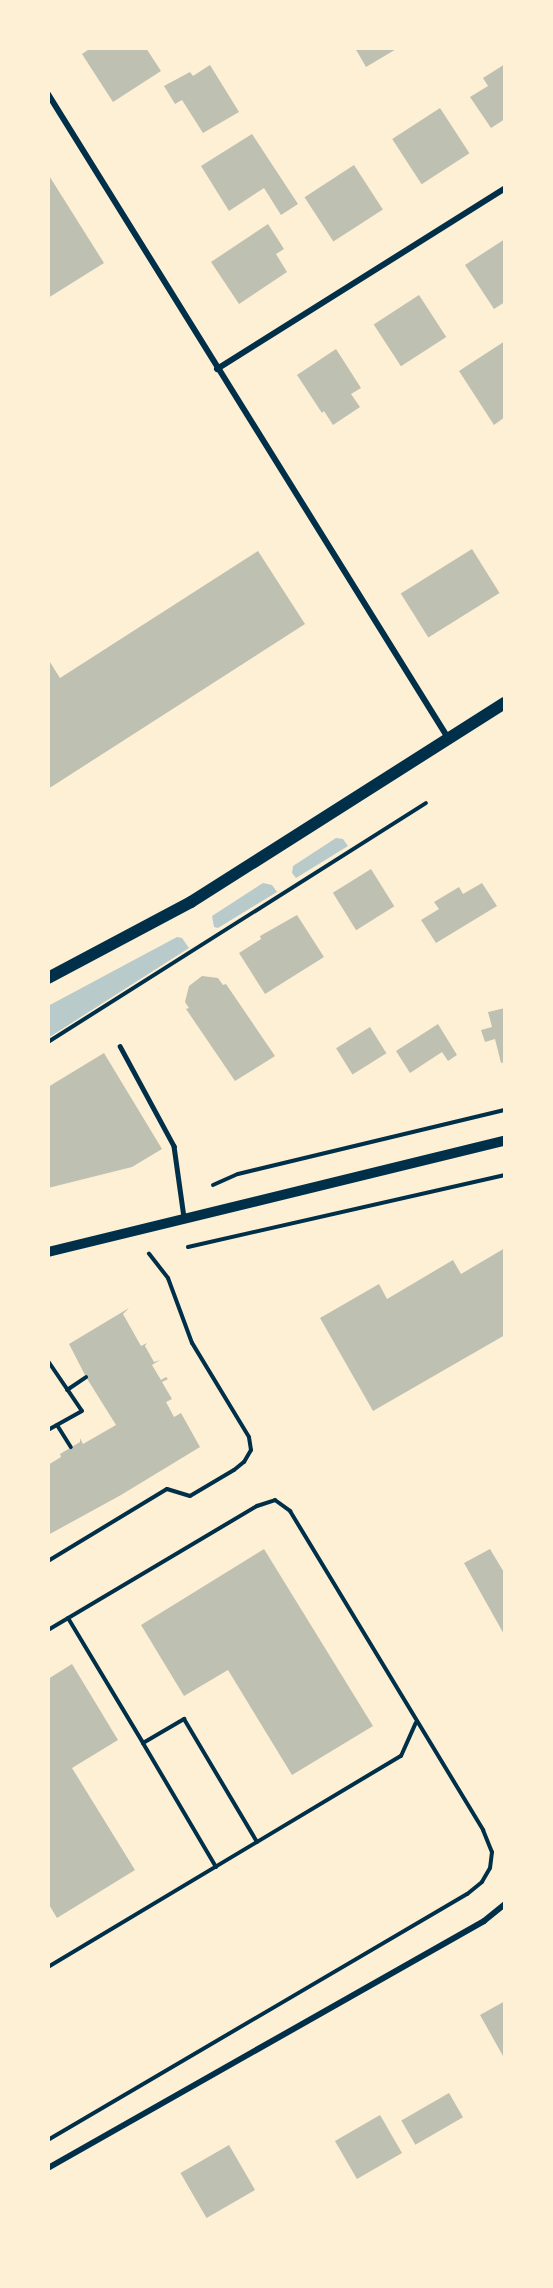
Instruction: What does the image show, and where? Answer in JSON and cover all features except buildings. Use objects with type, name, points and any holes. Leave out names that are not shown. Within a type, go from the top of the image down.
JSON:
[{"type":"main road","points":[[48,978],[191,902],[505,703]]},
{"type":"street","points":[[48,94],[448,738]]},
{"type":"street","points":[[217,369],[505,188]]},
{"type":"street","points":[[48,1252],[184,1217],[505,1141]]},
{"type":"street","points":[[48,2168],[484,1921],[505,1904]]},
{"type":"lane","points":[[120,1046],[174,1146],[184,1217]]},
{"type":"path","points":[[48,1042],[426,803]]},
{"type":"path","points":[[182,1192],[209,1186],[238,1174],[505,1110]]},
{"type":"path","points":[[188,1247],[505,1175]]},
{"type":"path","points":[[48,1561],[167,1489],[190,1496],[234,1470],[251,1450],[249,1437],[192,1343],[168,1278],[161,1266],[149,1254]]},
{"type":"path","points":[[48,1361],[82,1411],[48,1430]]},
{"type":"path","points":[[67,1390],[86,1377]]},
{"type":"path","points":[[57,1425],[71,1447]]},
{"type":"path","points":[[48,1630],[257,1506],[275,1500],[290,1511],[492,1852],[490,1868],[482,1882],[467,1894],[48,2140]]},
{"type":"path","points":[[68,1618],[216,1867]]},
{"type":"path","points":[[143,1743],[184,1719],[257,1842]]},
{"type":"path","points":[[48,1966],[401,1755],[416,1723]]},
{"type":"shaded area","points":[[336,838],[343,839],[348,846],[296,878],[292,873],[293,866]]},
{"type":"shaded area","points":[[263,883],[272,885],[277,892],[218,928],[214,927],[212,916]]},
{"type":"shaded area","points":[[177,937],[182,938],[189,948],[48,1038],[48,1006]]}]
